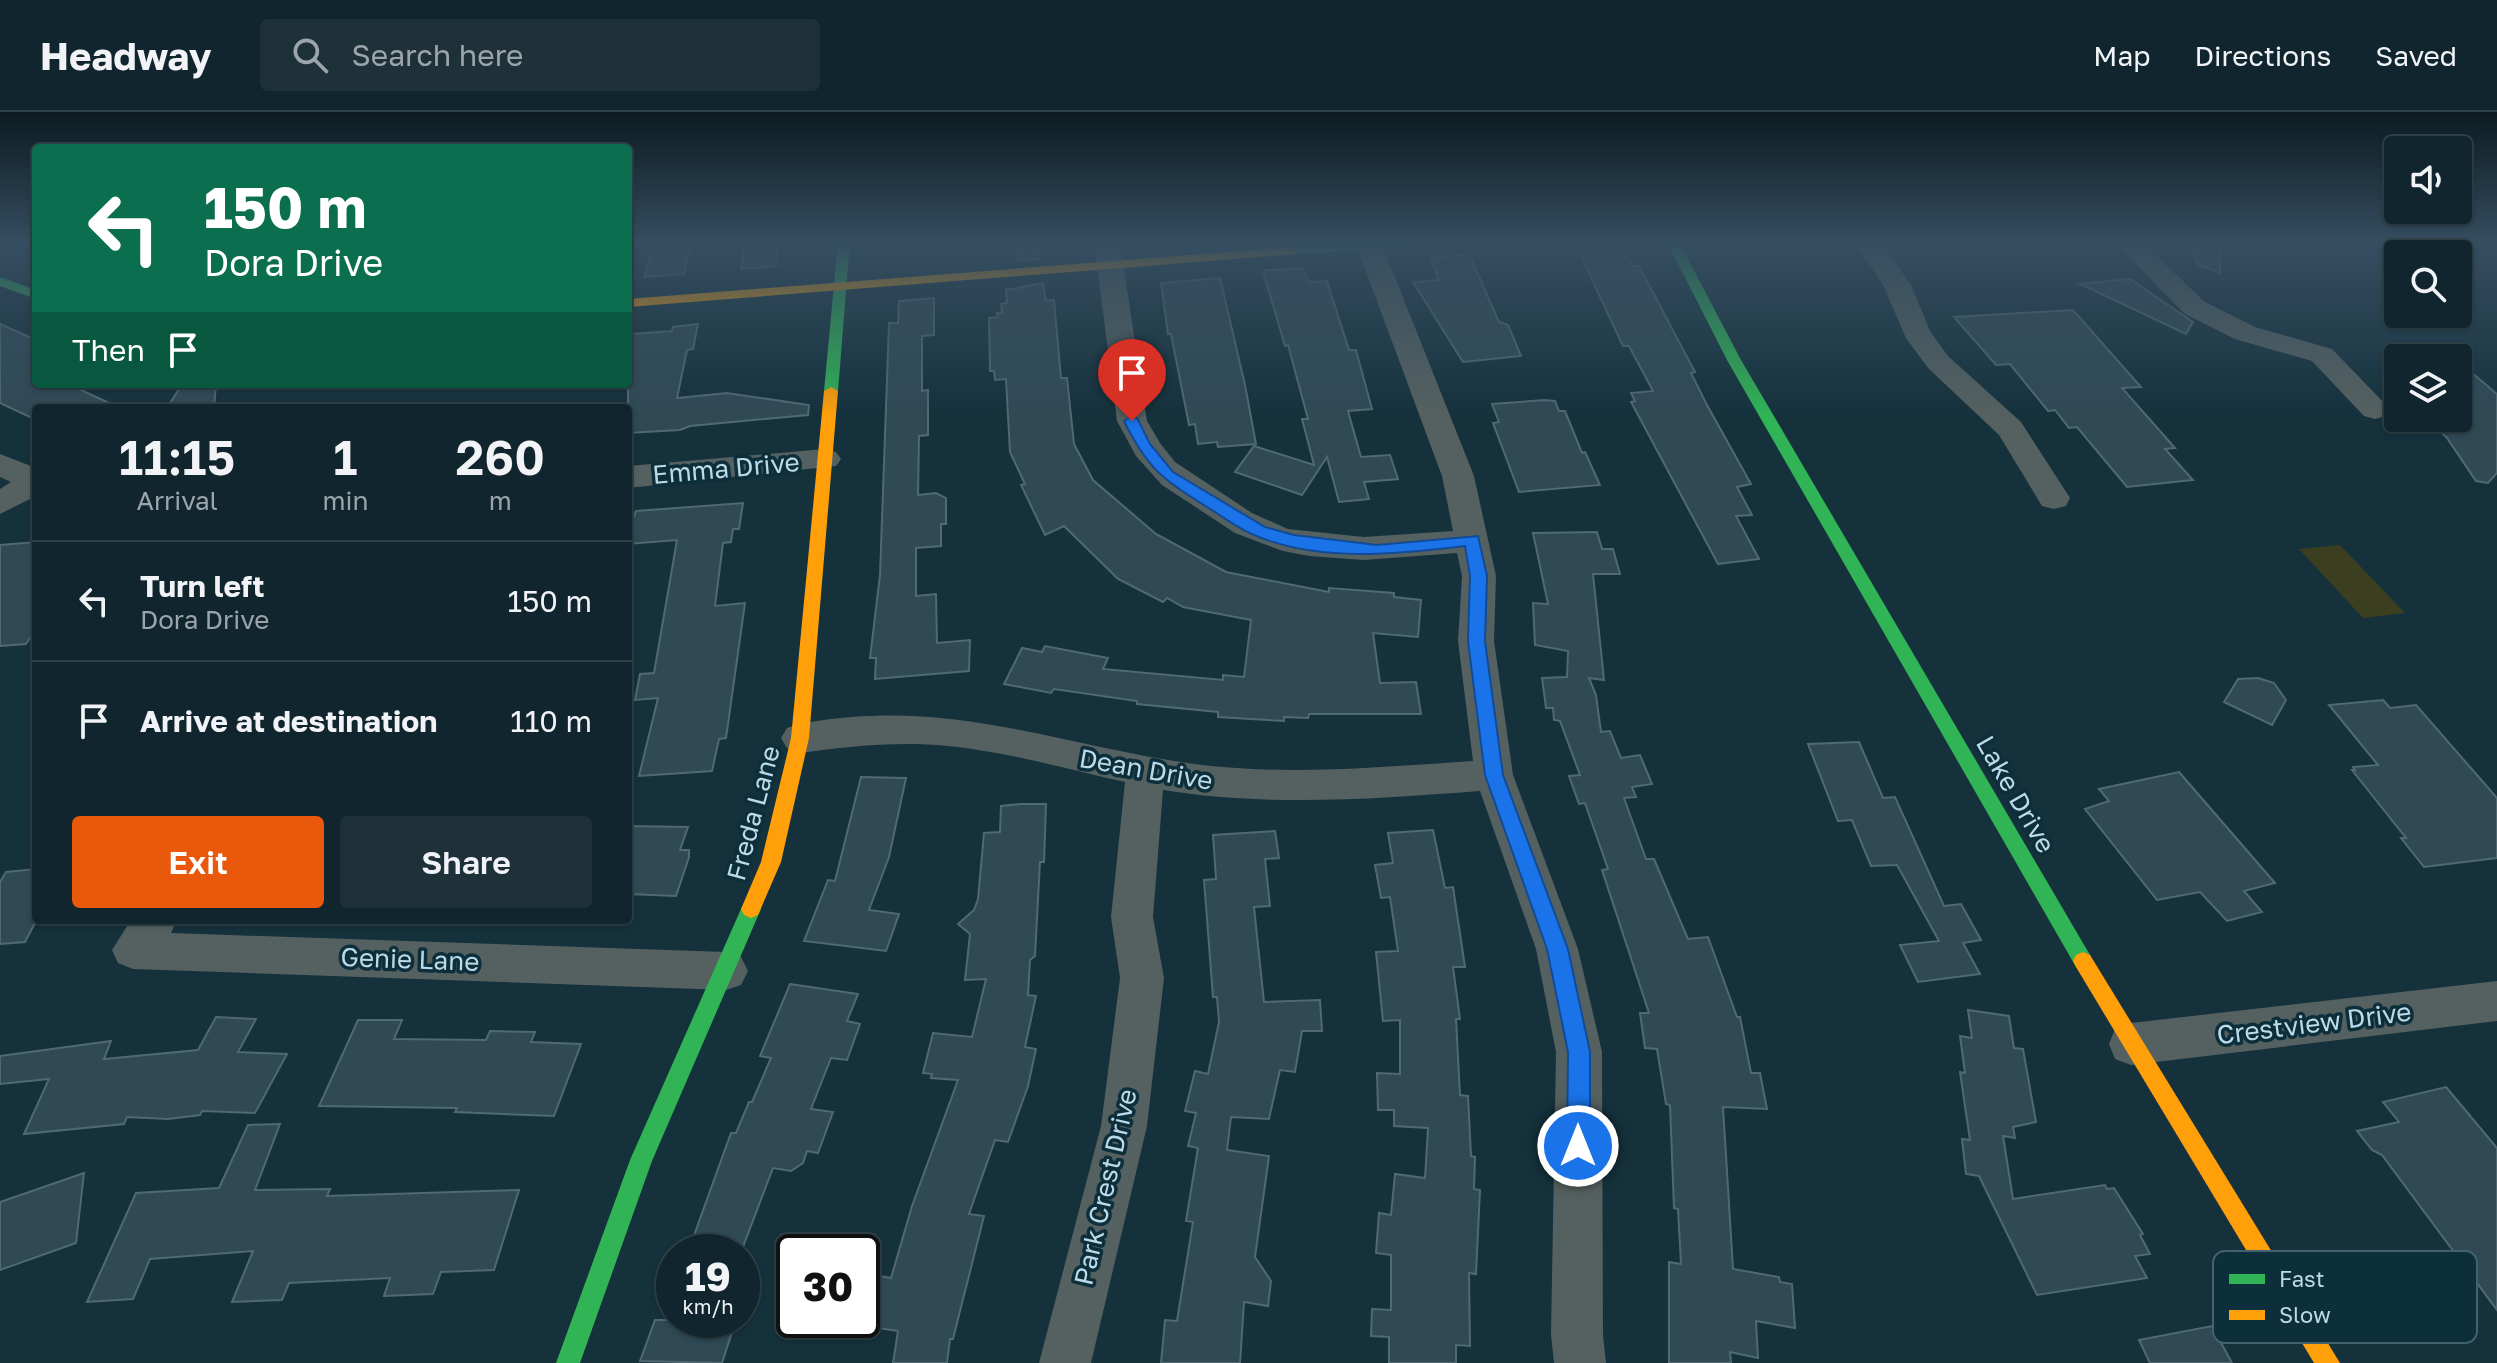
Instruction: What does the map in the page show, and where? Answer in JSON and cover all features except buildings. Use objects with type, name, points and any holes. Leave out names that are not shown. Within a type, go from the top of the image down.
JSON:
[{"type":"street","points":[[632,303],[661,300]]},
{"type":"street","name":"Freda Lane","points":[[568,1363],[641,1160],[771,862],[800,738],[839,300]]},
{"type":"street","points":[[1115,300],[1132,421],[1143,445],[1167,476],[1259,531],[1294,541],[1377,550],[1472,540]]},
{"type":"street","points":[[1391,300],[1458,476],[1479,576],[1476,641],[1494,775],[1557,949],[1579,1052],[1577,1335],[1580,1363]]},
{"type":"street","name":"Lake Drive","points":[[1703,300],[1734,360],[2131,1044],[2259,1251]]},
{"type":"street","points":[[1903,300],[1916,332],[1938,362],[2010,429],[2054,498]]},
{"type":"street","points":[[2187,300],[2195,308],[2245,333],[2322,355],[2375,409]]},
{"type":"street","name":"Emma Drive","points":[[632,477],[825,459]]},
{"type":"street","points":[[0,464],[32,480]]},
{"type":"street","points":[[0,503],[32,484]]},
{"type":"street","name":"Dean Drive","points":[[800,738],[882,727],[969,733],[1145,772],[1226,783],[1334,785],[1494,775]]},
{"type":"street","name":"Park Crest Drive","points":[[1065,1363],[1124,1126],[1142,978],[1132,917],[1145,772]]},
{"type":"street","name":"Genie Lane","points":[[153,924],[133,950],[726,971]]},
{"type":"street","name":"Crestview Drive","points":[[2131,1044],[2497,1001]]},
{"type":"street","name":"Lake Drive","points":[[2316,1343],[2328,1363]]},
{"type":"green space","points":[[2340,545],[2405,613],[2363,618],[2299,549]]},
{"type":"traffic: fast","points":[[831,391],[839,300]]},
{"type":"traffic: fast","points":[[1703,300],[1734,360],[2083,961]]},
{"type":"traffic: fast","points":[[568,1363],[641,1160],[751,909]]},
{"type":"traffic: slow","points":[[632,303],[661,300]]},
{"type":"traffic: slow","points":[[751,909],[771,862],[800,738],[831,391]]},
{"type":"traffic: slow","points":[[2083,961],[2260,1251]]},
{"type":"traffic: slow","points":[[2316,1343],[2328,1363]]},
{"type":"route","points":[[1132,421],[1143,445],[1167,476],[1259,531],[1294,541],[1377,550],[1472,540],[1479,576],[1476,641],[1494,775],[1557,949],[1579,1052],[1578,1146]]}]
